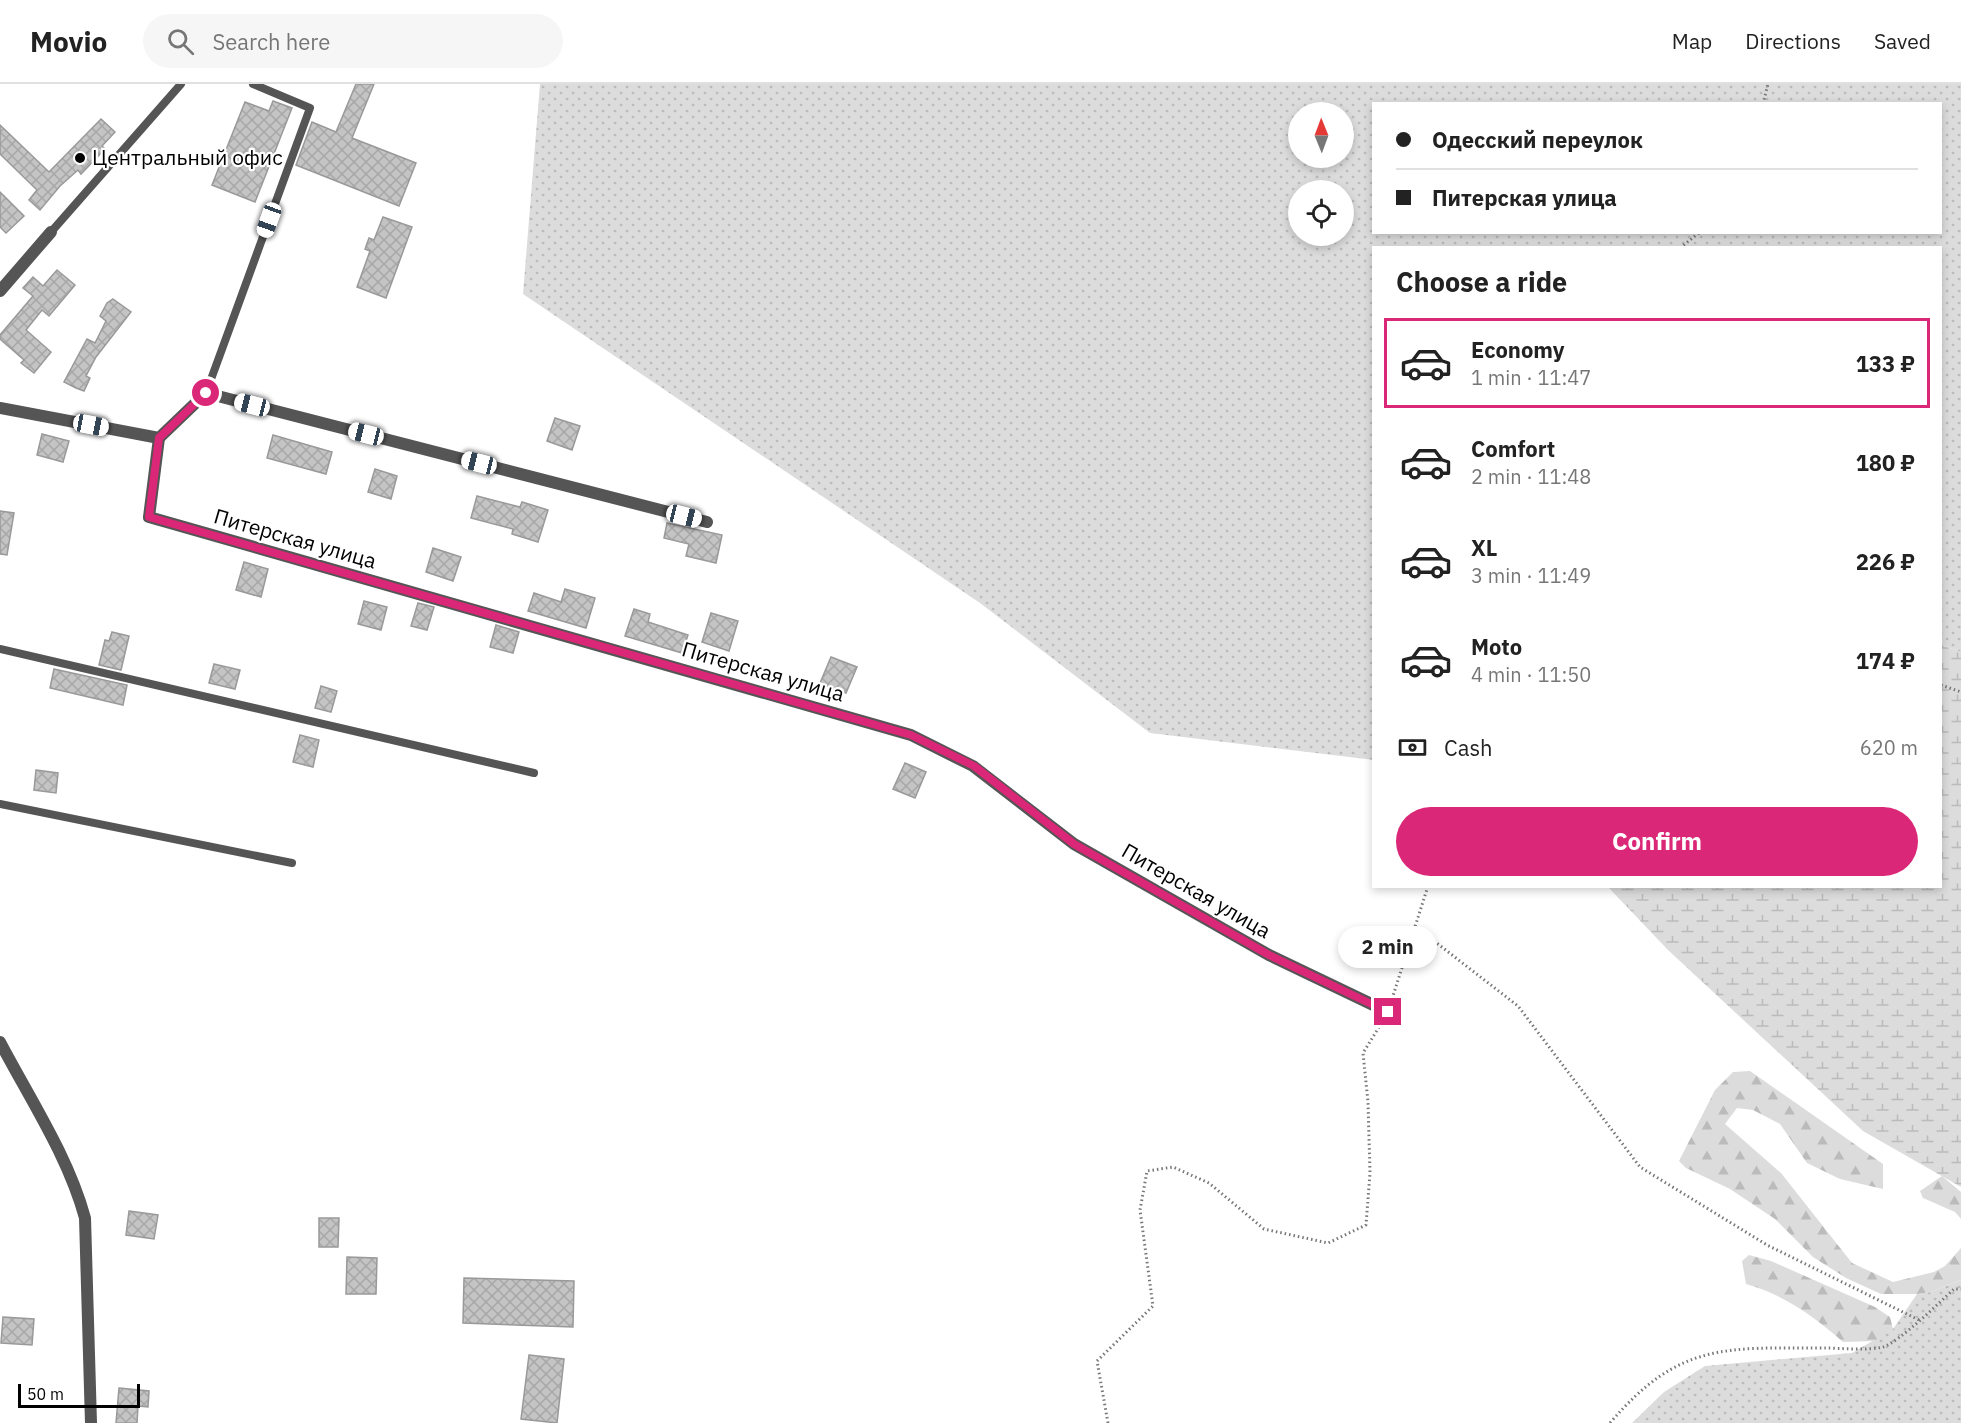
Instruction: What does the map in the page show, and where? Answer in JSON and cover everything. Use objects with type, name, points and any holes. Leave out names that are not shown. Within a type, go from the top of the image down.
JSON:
[{"type":"street","points":[[0,291],[51,232]]},
{"type":"street","points":[[0,408],[159,438],[206,393],[707,522]]},
{"type":"street","name":"Питерская улица","points":[[159,438],[149,517],[911,735],[974,766],[1074,844],[1269,955],[1388,1012]]},
{"type":"street","points":[[0,1042],[62,1159],[78,1194],[85,1218],[91,1423]]},
{"type":"lane","points":[[51,232],[181,84]]},
{"type":"lane","points":[[206,393],[310,108],[253,84]]},
{"type":"lane","points":[[0,649],[534,773]]},
{"type":"lane","points":[[0,804],[292,863]]},
{"type":"path","points":[[1764,102],[1768,84]]},
{"type":"path","points":[[1682,246],[1698,234]]},
{"type":"path","points":[[1942,685],[1961,692]]},
{"type":"path","points":[[1108,1423],[1097,1361],[1154,1306],[1140,1210],[1147,1171],[1173,1167],[1209,1184],[1264,1229],[1328,1243],[1366,1225],[1369,1138],[1363,1053],[1388,1012],[1427,888]]},
{"type":"path","points":[[1415,927],[1518,1006],[1640,1167],[1767,1245],[1919,1320]]},
{"type":"path","points":[[1610,1423],[1654,1378],[1683,1362],[1712,1352],[1745,1348],[1885,1347],[1954,1289],[1961,1290]]},
{"type":"green space","points":[[540,84],[1961,84],[1961,652],[1942,645],[1942,246],[1372,246],[1372,760],[1150,733],[980,603],[523,294]]},
{"type":"green space","points":[[1942,645],[1961,652],[1961,1187],[1863,1131],[1668,950],[1609,888],[1942,888]]},
{"type":"green space","points":[[1750,1071],[1883,1164],[1883,1189],[1840,1179],[1807,1163],[1780,1124],[1753,1110],[1737,1108],[1725,1124],[1781,1173],[1852,1263],[1893,1282],[1934,1272],[1945,1266],[1961,1248],[1961,1280],[1931,1292],[1881,1294],[1846,1278],[1813,1257],[1775,1219],[1730,1189],[1686,1168],[1679,1161],[1715,1090],[1733,1072]]},
{"type":"green space","points":[[1942,1176],[1961,1192],[1961,1219],[1955,1212],[1923,1198],[1920,1191]]},
{"type":"green space","points":[[1749,1255],[1771,1261],[1875,1307],[1890,1317],[1893,1329],[1876,1341],[1843,1342],[1798,1307],[1760,1288],[1746,1284],[1742,1261]]},
{"type":"green space","points":[[1961,1280],[1961,1423],[1632,1423],[1664,1392],[1705,1366],[1852,1353],[1893,1329],[1917,1294],[1931,1292]]},
{"type":"building","points":[[356,84],[374,84],[352,138],[416,163],[399,206],[296,165],[312,122],[336,132]]},
{"type":"building","points":[[273,101],[292,108],[255,202],[212,185],[245,102],[269,111]]},
{"type":"building","points":[[101,119],[115,132],[102,146],[105,149],[81,174],[78,170],[60,186],[40,210],[29,200],[37,190],[0,154],[0,125],[49,172]]},
{"type":"building","points":[[0,192],[24,216],[6,233],[0,227]]},
{"type":"building","points":[[383,217],[412,227],[386,298],[357,287],[370,251],[365,249],[369,238],[374,240]]},
{"type":"building","points":[[57,270],[75,285],[49,316],[42,310],[26,330],[51,352],[34,373],[21,363],[24,360],[0,339],[0,335],[33,296],[23,288],[33,277],[43,286]]},
{"type":"building","points":[[113,299],[131,312],[96,357],[86,376],[90,378],[84,391],[64,382],[87,339],[95,343],[106,321],[100,316],[107,303]]},
{"type":"building","points":[[555,418],[580,426],[572,450],[547,441]]},
{"type":"building","points":[[42,434],[69,441],[63,462],[37,455]]},
{"type":"building","points":[[273,435],[332,452],[326,474],[267,458]]},
{"type":"building","points":[[375,469],[397,476],[391,499],[368,492]]},
{"type":"building","points":[[477,496],[520,507],[522,502],[548,510],[538,542],[512,534],[513,529],[471,518]]},
{"type":"building","points":[[0,511],[14,513],[7,555],[0,554]]},
{"type":"building","points":[[667,523],[722,535],[716,563],[686,556],[689,544],[664,538]]},
{"type":"building","points":[[433,548],[461,557],[453,581],[426,572]]},
{"type":"building","points":[[244,562],[268,569],[261,597],[236,590]]},
{"type":"building","points":[[565,589],[595,598],[586,628],[528,611],[534,593],[561,602]]},
{"type":"building","points":[[364,601],[387,607],[381,630],[358,624]]},
{"type":"building","points":[[418,603],[434,607],[427,630],[411,626]]},
{"type":"building","points":[[634,609],[650,614],[648,622],[688,635],[682,653],[625,636]]},
{"type":"building","points":[[711,613],[738,621],[729,651],[702,642]]},
{"type":"building","points":[[496,625],[519,632],[513,653],[490,647]]},
{"type":"building","points":[[112,632],[129,636],[121,670],[99,665],[105,640],[109,641]]},
{"type":"building","points":[[831,657],[857,667],[846,693],[820,683]]},
{"type":"building","points":[[214,664],[240,670],[235,689],[209,683]]},
{"type":"building","points":[[54,669],[127,685],[123,705],[50,688]]},
{"type":"building","points":[[321,686],[337,691],[331,712],[315,708]]},
{"type":"building","points":[[300,735],[319,740],[313,767],[293,762]]},
{"type":"building","points":[[905,763],[926,772],[915,798],[893,789]]},
{"type":"building","points":[[36,770],[58,773],[56,793],[34,790]]},
{"type":"building","points":[[129,1211],[158,1215],[154,1239],[126,1235]]},
{"type":"building","points":[[319,1218],[339,1218],[338,1247],[319,1247]]},
{"type":"building","points":[[347,1257],[377,1258],[376,1294],[346,1294]]},
{"type":"building","points":[[464,1278],[574,1281],[573,1327],[463,1323]]},
{"type":"building","points":[[3,1317],[34,1319],[32,1345],[1,1343]]},
{"type":"building","points":[[529,1355],[564,1359],[557,1423],[521,1419]]},
{"type":"building","points":[[119,1388],[149,1391],[148,1407],[138,1406],[137,1423],[116,1423]]},
{"type":"place","name":"Центральный офис","points":[[80,158]]},
{"type":"route","points":[[206,393],[159,438],[149,517],[911,735],[974,766],[1074,844],[1269,955],[1388,1012]]}]
